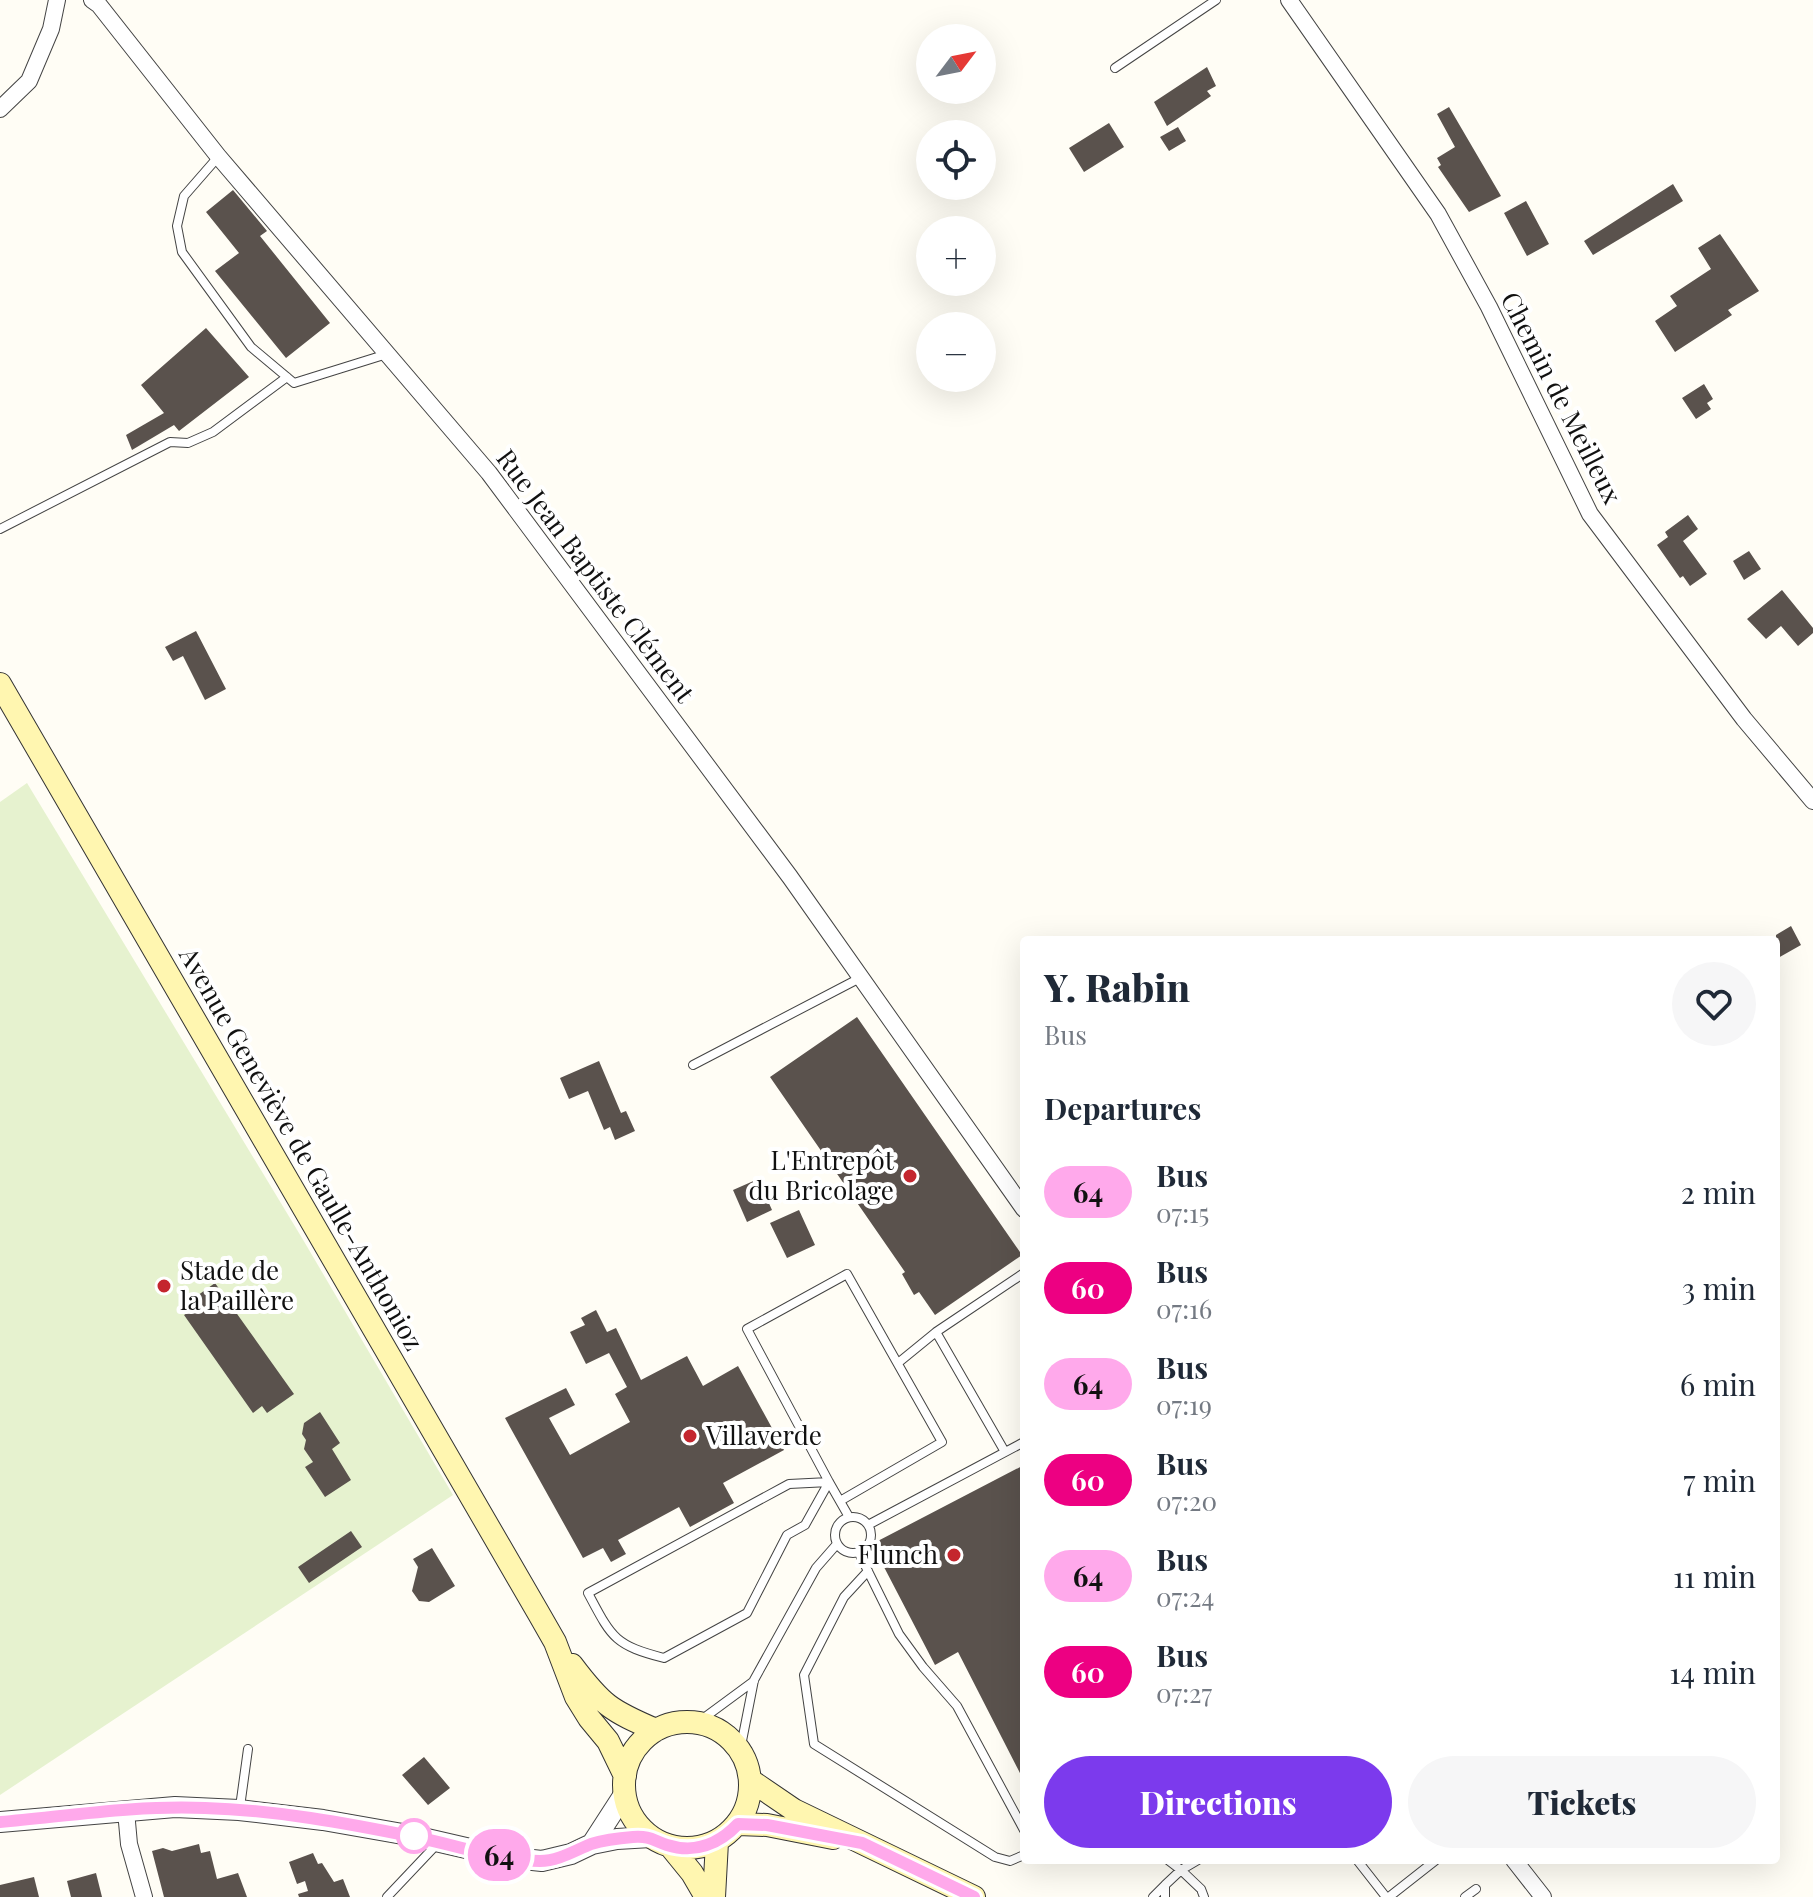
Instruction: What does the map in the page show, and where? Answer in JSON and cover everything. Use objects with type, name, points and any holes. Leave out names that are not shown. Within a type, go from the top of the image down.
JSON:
[{"type":"main road","name":"Avenue Geneviève de Gaulle-Anthonioz","points":[[0,684],[555,1642],[606,1706],[656,1730]]},
{"type":"main road","name":"Avenue Geneviève de Gaulle-Anthonioz","points":[[555,1642],[576,1697],[608,1741],[625,1785]]},
{"type":"main road","points":[[660,1841],[686,1849],[717,1842],[738,1824],[750,1796],[750,1780],[740,1751],[721,1733],[697,1723],[683,1722],[656,1730],[636,1750],[625,1785],[634,1817],[692,1873],[706,1897]]},
{"type":"main road","points":[[750,1780],[794,1810],[974,1897]]},
{"type":"main road","points":[[738,1824],[767,1825],[862,1843]]},
{"type":"main road","points":[[714,1897],[717,1842]]},
{"type":"street","points":[[0,109],[29,81],[51,29],[57,0]]},
{"type":"street","name":"Rue Jean Baptiste Clément","points":[[92,0],[218,156],[489,473],[790,877],[1020,1203]]},
{"type":"street","name":"Chemin de Meilleux","points":[[1289,0],[1438,214],[1489,307],[1590,514],[1744,719],[1813,801]]},
{"type":"street","points":[[592,1844],[625,1785]]},
{"type":"street","points":[[0,1822],[175,1807],[239,1810],[323,1820],[505,1857],[542,1861],[617,1839],[660,1841]]},
{"type":"street","points":[[126,1811],[129,1844],[144,1897]]},
{"type":"street","points":[[1517,1864],[1543,1897]]},
{"type":"lane","points":[[1115,68],[1216,0]]},
{"type":"lane","points":[[218,156],[184,196],[177,226],[182,252],[251,347],[294,383],[387,354]]},
{"type":"lane","points":[[0,529],[170,442],[188,443],[213,432],[287,377]]},
{"type":"lane","points":[[693,1065],[860,978]]},
{"type":"lane","points":[[840,1501],[942,1442],[847,1274],[747,1329],[829,1482],[849,1517]]},
{"type":"lane","points":[[898,1363],[936,1332],[1020,1276]]},
{"type":"lane","points":[[936,1332],[1005,1452]]},
{"type":"lane","points":[[868,1525],[1020,1444]]},
{"type":"lane","points":[[829,1482],[805,1525],[787,1535],[747,1613],[664,1658],[631,1649],[609,1632],[588,1593],[789,1484],[829,1482]]},
{"type":"lane","points":[[740,1751],[754,1680],[816,1568],[837,1544],[836,1528],[849,1517],[860,1518],[868,1525],[870,1541],[859,1553]]},
{"type":"lane","points":[[837,1544],[847,1552],[859,1553]]},
{"type":"lane","points":[[859,1553],[899,1634],[957,1706],[1020,1823]]},
{"type":"lane","points":[[868,1571],[844,1597],[804,1675],[814,1744],[995,1857],[1010,1861],[1020,1857]]},
{"type":"lane","points":[[697,1723],[754,1680]]},
{"type":"lane","points":[[239,1810],[248,1749]]},
{"type":"lane","points":[[387,1897],[439,1842]]},
{"type":"lane","points":[[1173,1864],[1201,1889],[1204,1897]]},
{"type":"lane","points":[[1153,1897],[1191,1864]]},
{"type":"lane","points":[[1360,1864],[1388,1897],[1431,1864]]},
{"type":"lane","points":[[1165,1885],[1165,1897]]},
{"type":"lane","points":[[1465,1897],[1476,1889]]},
{"type":"green space","name":"Stade de la Paillère","points":[[27,783],[453,1495],[0,1795],[0,802]]},
{"type":"building","points":[[1207,67],[1216,86],[1207,91],[1211,96],[1167,126],[1154,102]]},
{"type":"building","points":[[1449,107],[1501,196],[1469,212],[1438,167],[1441,165],[1437,158],[1455,147],[1437,114]]},
{"type":"building","points":[[1109,123],[1124,147],[1084,172],[1069,148]]},
{"type":"building","points":[[1178,127],[1186,141],[1169,151],[1160,137]]},
{"type":"building","points":[[1673,184],[1683,201],[1593,255],[1584,241]]},
{"type":"building","points":[[233,190],[267,231],[260,236],[330,323],[286,358],[215,271],[239,253],[206,212]]},
{"type":"building","points":[[1526,201],[1549,244],[1527,256],[1504,213]]},
{"type":"building","points":[[1720,234],[1759,291],[1728,310],[1732,315],[1675,352],[1655,321],[1677,306],[1670,296],[1711,269],[1698,248]]},
{"type":"building","points":[[206,328],[249,377],[179,431],[174,425],[132,450],[126,435],[164,413],[141,385]]},
{"type":"building","points":[[1704,384],[1713,399],[1707,403],[1711,409],[1696,419],[1682,398]]},
{"type":"building","points":[[1688,515],[1698,529],[1683,541],[1707,574],[1690,586],[1683,576],[1680,578],[1657,545],[1668,537],[1665,532]]},
{"type":"building","points":[[1749,551],[1761,569],[1744,580],[1733,561]]},
{"type":"building","points":[[1782,590],[1813,628],[1813,633],[1798,646],[1781,626],[1766,639],[1747,619]]},
{"type":"building","points":[[196,631],[226,689],[205,700],[183,656],[173,661],[165,647]]},
{"type":"building","points":[[1791,926],[1801,945],[1780,957],[1780,936],[1776,935]]},
{"type":"building","points":[[857,1017],[1020,1252],[1020,1256],[935,1315],[919,1292],[914,1295],[902,1274],[905,1272],[770,1077]]},
{"type":"building","points":[[599,1061],[621,1113],[626,1111],[635,1131],[615,1140],[610,1127],[604,1130],[588,1091],[569,1099],[560,1078]]},
{"type":"building","points":[[758,1179],[772,1210],[747,1222],[733,1190]]},
{"type":"building","points":[[799,1210],[815,1245],[787,1258],[770,1223]]},
{"type":"building","points":[[215,1283],[294,1394],[267,1413],[262,1406],[253,1413],[184,1315],[192,1310],[187,1303]]},
{"type":"building","name":"Villaverde","points":[[596,1310],[607,1332],[616,1328],[641,1380],[687,1356],[703,1386],[738,1366],[784,1450],[723,1483],[734,1503],[690,1527],[679,1507],[618,1540],[626,1554],[611,1562],[603,1548],[583,1558],[505,1418],[566,1388],[575,1405],[549,1418],[570,1455],[630,1422],[615,1394],[627,1387],[609,1353],[586,1364],[570,1332],[585,1325],[581,1318]]},
{"type":"building","points":[[320,1412],[340,1443],[332,1449],[351,1480],[325,1497],[305,1467],[313,1462],[304,1449],[306,1440],[302,1434],[304,1423]]},
{"type":"building","points":[[1020,1467],[1020,1773],[958,1652],[935,1665],[872,1544]]},
{"type":"building","points":[[351,1531],[362,1547],[309,1583],[298,1567]]},
{"type":"building","points":[[432,1548],[455,1586],[429,1602],[419,1601],[412,1591],[418,1567],[413,1559]]},
{"type":"building","points":[[424,1757],[450,1788],[428,1805],[402,1775]]},
{"type":"building","points":[[199,1844],[201,1853],[210,1851],[217,1879],[238,1873],[247,1897],[164,1897],[152,1851],[163,1848],[172,1851]]},
{"type":"building","points":[[313,1853],[318,1864],[322,1863],[334,1882],[343,1879],[350,1897],[299,1897],[298,1894],[308,1891],[305,1881],[297,1884],[289,1862]]},
{"type":"building","points":[[96,1873],[102,1897],[71,1897],[67,1881]]},
{"type":"building","points":[[34,1877],[39,1897],[0,1897],[0,1885]]},
{"type":"bus line","name":"64","points":[[0,1822],[175,1807],[239,1810],[323,1820],[414,1836],[505,1857],[542,1861],[571,1854],[592,1844],[631,1837],[651,1837],[686,1849],[702,1847],[717,1842],[738,1824],[767,1825],[862,1843],[974,1897]]},
{"type":"place","name":"L'Entrepôt du Bricolage","points":[[910,1176]]},
{"type":"place","name":"Stade de la Paillère","points":[[164,1286]]},
{"type":"place","name":"Villaverde","points":[[690,1436]]},
{"type":"place","name":"Flunch","points":[[954,1555]]}]
